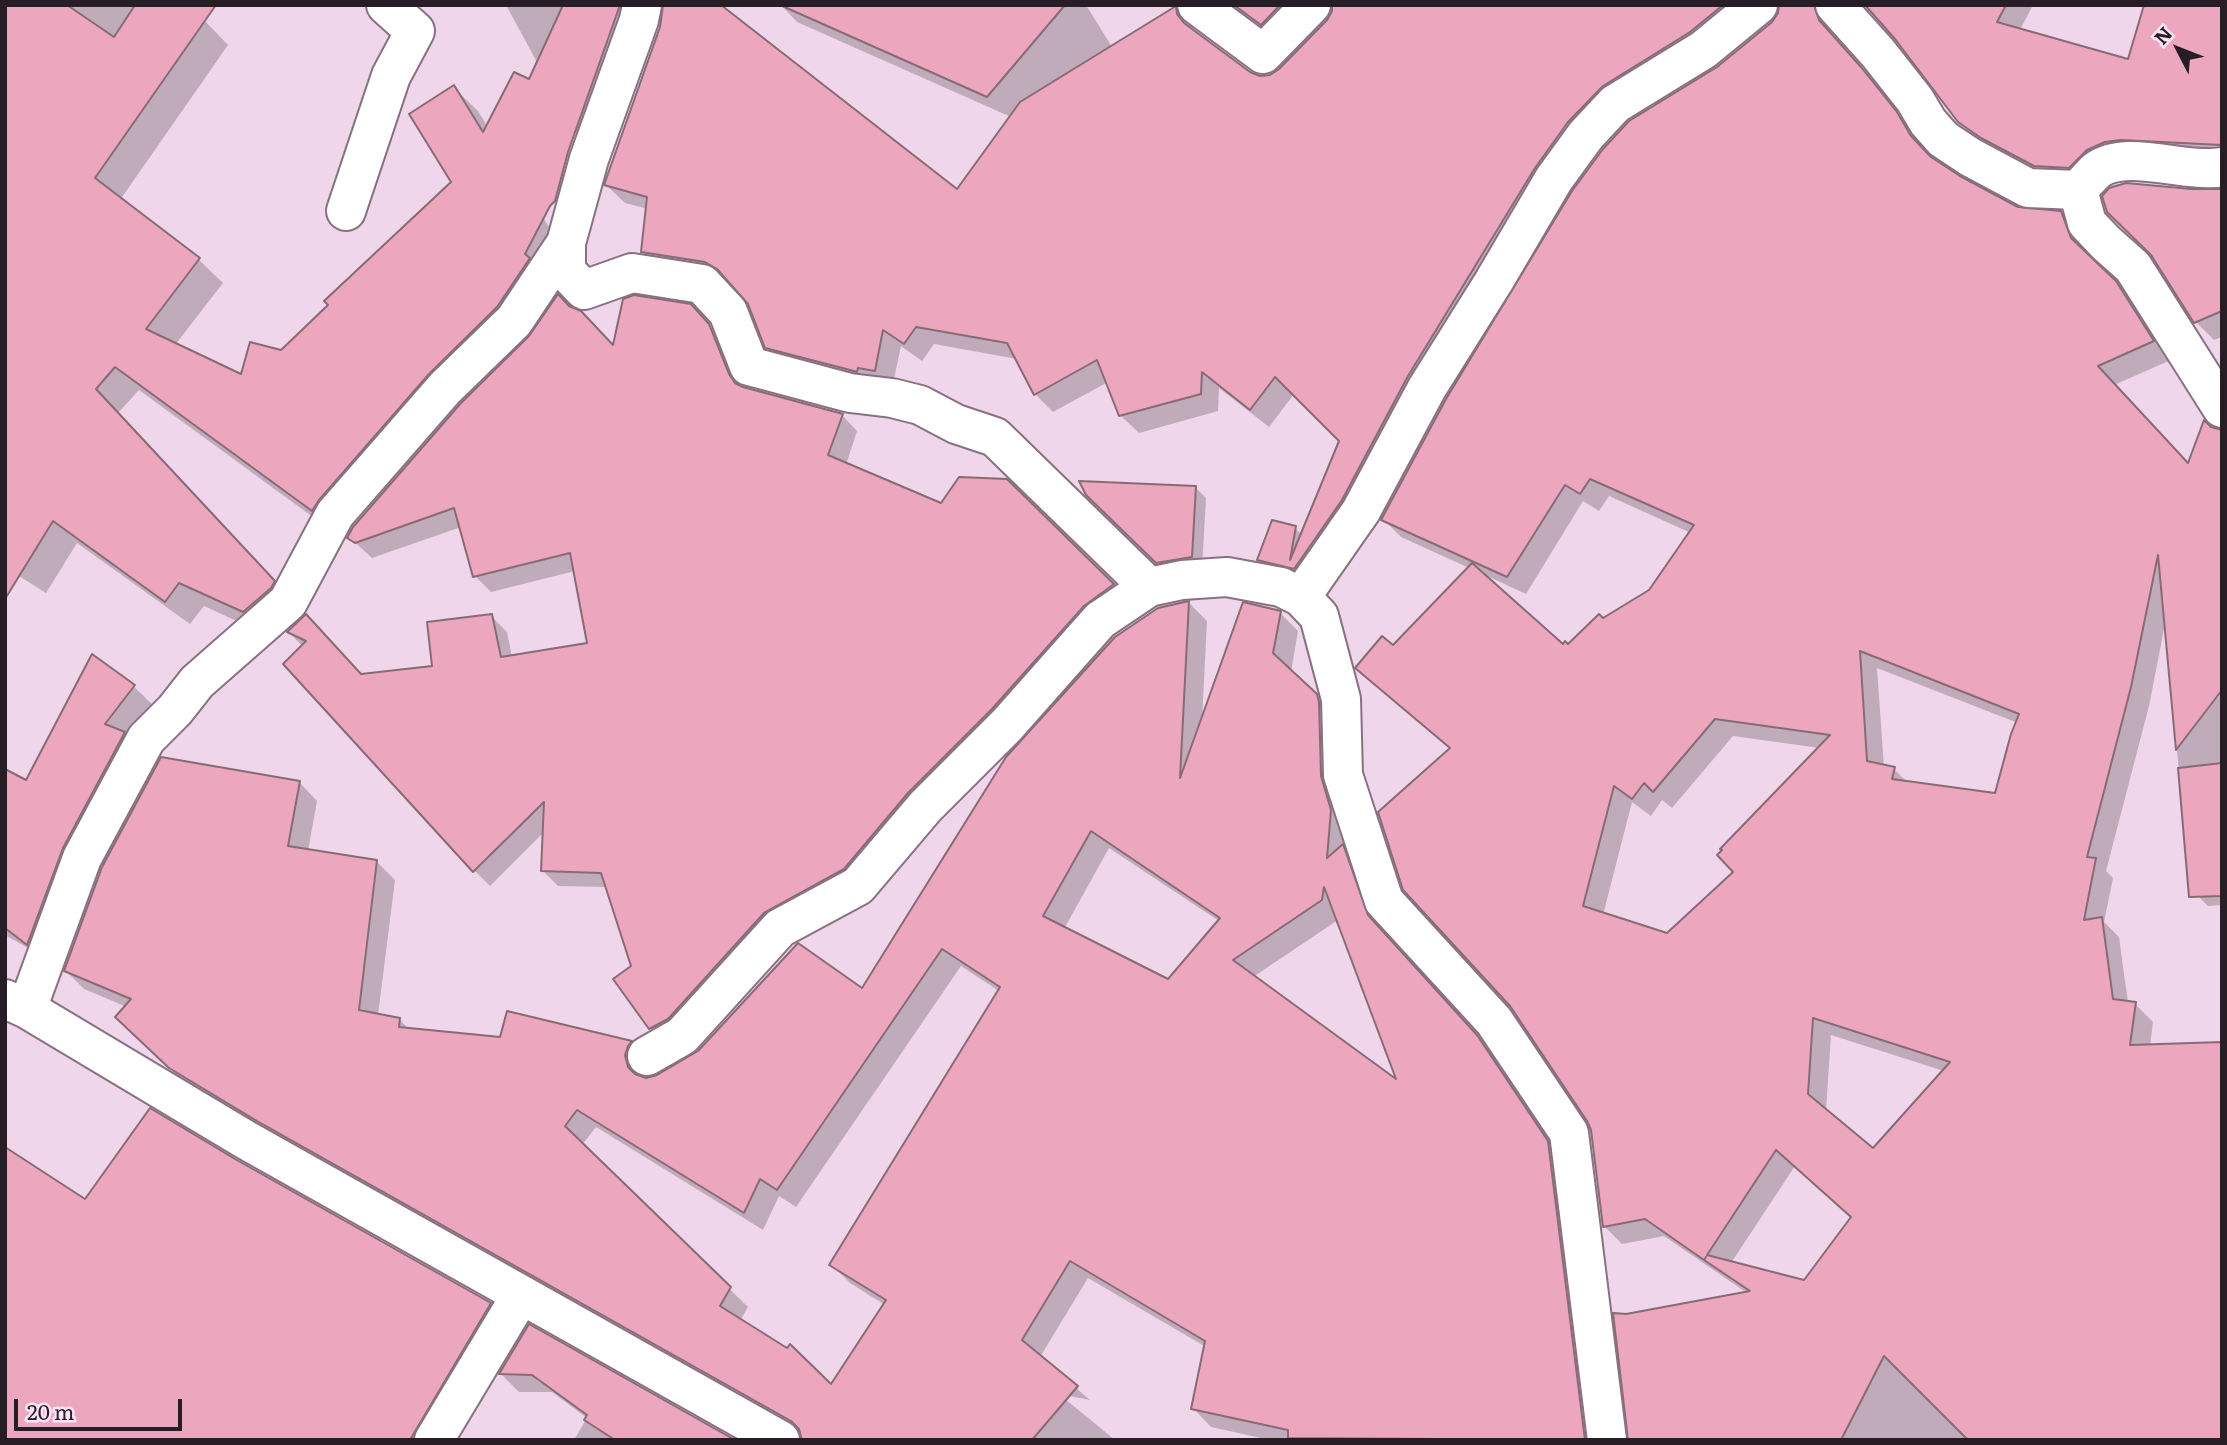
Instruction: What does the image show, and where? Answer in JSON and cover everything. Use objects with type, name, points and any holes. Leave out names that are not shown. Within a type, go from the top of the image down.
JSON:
[{"type":"street","points":[[346,211],[391,76],[415,31],[386,5]]},
{"type":"street","points":[[642,5],[589,159],[566,243],[566,271],[584,290],[632,273],[702,284],[728,312],[749,366],[850,393],[892,398],[920,405],[956,424],[995,437],[1149,587]]},
{"type":"street","points":[[1197,5],[1263,54],[1311,5]]},
{"type":"street","points":[[1301,597],[1362,511],[1427,388],[1554,179],[1586,135],[1615,104],[1703,50],[1758,5]]},
{"type":"street","points":[[1835,5],[1878,53],[1943,139],[1970,158],[2028,188],[2078,190],[2098,169],[2122,162],[2167,163],[2207,170],[2222,167]]},
{"type":"street","points":[[2078,190],[2087,223],[2133,267],[2222,408]]},
{"type":"street","points":[[566,243],[514,321],[445,388],[335,514],[288,602],[197,682],[175,710],[146,739],[82,858],[16,1004],[246,1140],[780,1440]]},
{"type":"street","points":[[647,1056],[682,1036],[780,928],[858,886],[925,807],[1007,724],[1100,620],[1149,587],[1182,580],[1227,577],[1281,587],[1301,597],[1319,616],[1341,699],[1343,775],[1384,901],[1494,1021],[1569,1133],[1607,1440]]},
{"type":"street","points":[[434,1440],[522,1295]]},
{"type":"building","points":[[5,5],[67,5],[114,37],[135,5],[216,5],[95,178],[200,258],[146,329],[241,374],[250,342],[281,350],[328,305],[324,301],[451,182],[409,114],[454,85],[483,132],[514,72],[529,79],[563,5],[620,5],[568,152],[555,201],[525,254],[530,258],[497,307],[429,374],[312,511],[115,367],[96,389],[275,581],[271,588],[243,612],[179,583],[165,602],[53,521],[5,599]]},
{"type":"building","points":[[663,5],[721,5],[957,189],[1020,102],[1176,6],[1177,14],[1184,23],[1250,72],[1260,76],[1270,75],[1279,69],[1327,20],[1332,5],[1723,5],[1690,32],[1603,86],[1568,122],[1535,168],[1408,376],[1342,500],[1294,569],[1257,560],[1272,520],[1296,526],[1290,560],[1339,441],[1275,377],[1250,410],[1202,372],[1201,394],[1119,416],[1097,360],[1034,395],[1007,343],[916,327],[904,344],[883,330],[875,371],[858,368],[857,372],[765,348],[748,304],[717,269],[705,262],[641,252],[647,197],[604,185],[660,27]]},
{"type":"building","points":[[780,5],[1065,5],[987,97]]},
{"type":"building","points":[[1234,5],[1280,5],[1261,25]]},
{"type":"building","points":[[1779,5],[1814,5],[1819,20],[1861,67],[1897,112],[1911,136],[1931,157],[2018,207],[2061,211],[2071,238],[2116,281],[2154,341],[2098,366],[2188,463],[2204,420],[2211,427],[2222,430],[2222,690],[2176,750],[2158,555],[2131,687],[2087,857],[2096,858],[2084,920],[2102,917],[2113,999],[2136,1002],[2130,1045],[2222,1042],[2222,1440],[1968,1440],[1884,1356],[1841,1440],[1628,1440],[1613,1313],[1626,1314],[1750,1291],[1645,1219],[1603,1227],[1591,1130],[1587,1121],[1510,1006],[1403,890],[1378,812],[1450,748],[1355,668],[1382,636],[1393,645],[1472,563],[1563,644],[1565,641],[1568,644],[1599,614],[1603,618],[1649,590],[1694,525],[1590,479],[1580,494],[1565,485],[1507,577],[1381,520],[1446,399],[1572,191],[1603,149],[1629,121],[1717,67],[1772,22],[1778,13]],"holes":[[[1860,651],[2019,714],[1995,793],[1892,779],[1895,767],[1867,761]],[[1715,719],[1830,735],[1720,849],[1722,850],[1717,855],[1733,872],[1667,933],[1583,906],[1614,786],[1632,799],[1644,783],[1653,792]],[[1813,1018],[1950,1062],[1873,1148],[1808,1094]],[[1776,1150],[1851,1217],[1804,1280],[1707,1255]]]},
{"type":"building","points":[[1865,5],[2006,5],[1997,22],[2128,59],[2144,5],[2222,5],[2222,145],[2121,140],[2105,142],[2087,150],[2069,168],[2034,166],[1981,138],[1958,122],[1895,39]]},
{"type":"building","points":[[2126,183],[2222,189],[2222,311],[2194,323],[2151,255],[2107,212],[2102,196],[2109,188]]},
{"type":"building","points":[[558,294],[569,306],[581,311],[613,345],[623,299],[634,295],[691,304],[709,324],[735,383],[843,414],[828,455],[941,503],[959,477],[1007,479],[1114,584],[1084,606],[991,710],[908,793],[844,869],[764,913],[668,1019],[649,1029],[613,979],[631,966],[601,873],[541,871],[544,802],[473,872],[283,664],[306,641],[287,632],[306,614],[361,674],[432,666],[427,622],[492,614],[501,657],[587,643],[570,553],[473,577],[454,508],[355,543],[347,538],[353,527],[461,403],[529,336]]},
{"type":"building","points":[[1079,481],[1196,486],[1192,557],[1156,563],[1086,495]]},
{"type":"building","points":[[1189,601],[1180,778],[1243,602],[1281,611],[1273,653],[1317,694],[1319,702],[1321,776],[1331,810],[1327,858],[1343,844],[1368,915],[1477,1035],[1548,1141],[1585,1440],[1288,1438],[1288,1430],[1191,1409],[1205,1341],[1070,1261],[1022,1340],[1078,1386],[1032,1440],[802,1440],[799,1429],[791,1421],[257,1121],[169,1068],[115,1017],[131,999],[64,971],[102,867],[161,757],[300,781],[288,846],[377,860],[359,1010],[400,1018],[399,1027],[500,1037],[507,1011],[632,1041],[625,1055],[628,1067],[635,1074],[646,1078],[657,1075],[698,1051],[798,943],[862,988],[1006,757],[1115,637],[1158,608]],"holes":[[[1091,831],[1220,918],[1168,979],[1043,916]],[[1324,887],[1396,1079],[1233,960],[1322,900]],[[942,949],[1000,987],[829,1265],[886,1300],[831,1384],[790,1344],[787,1348],[720,1306],[731,1287],[565,1126],[577,1110],[744,1213],[760,1179],[777,1190]]]},
{"type":"building","points":[[92,654],[135,685],[105,724],[125,732],[63,848],[27,945],[5,928],[5,769],[26,780]]},
{"type":"building","points":[[2222,763],[2222,896],[2189,897],[2178,768]]},
{"type":"building","points":[[150,1108],[491,1303],[410,1440],[5,1440],[5,1147],[85,1199]]},
{"type":"building","points":[[529,1324],[735,1440],[615,1440],[584,1420],[587,1415],[532,1375],[499,1374]]}]
